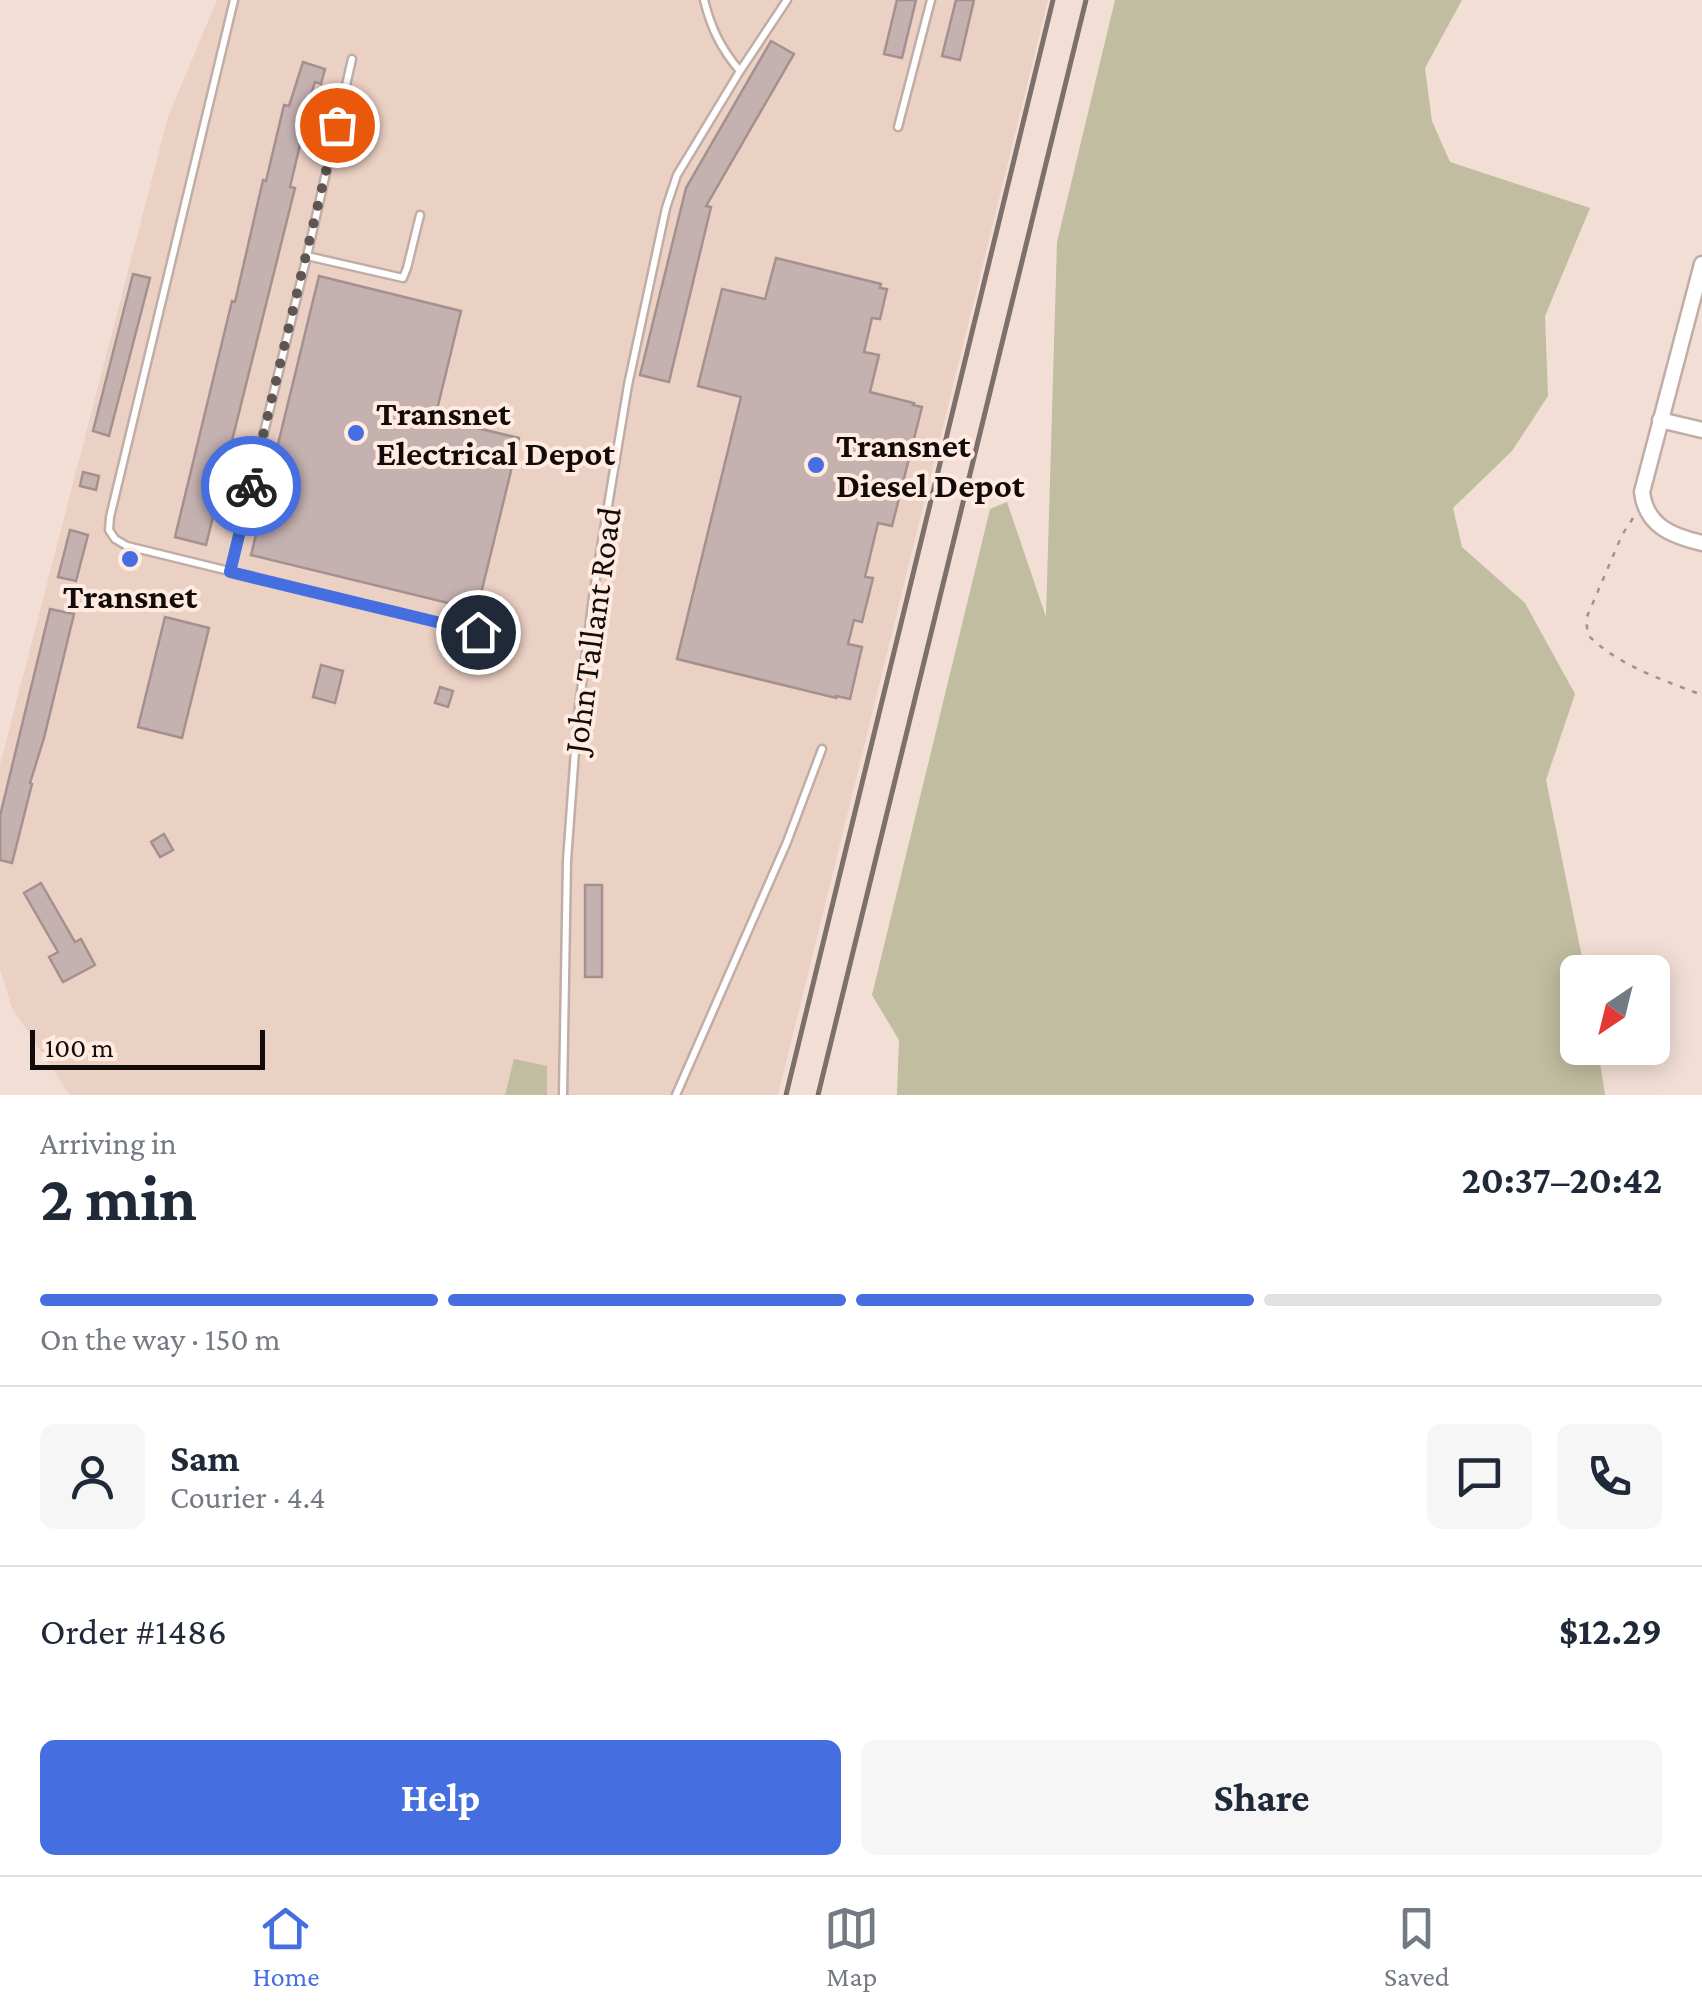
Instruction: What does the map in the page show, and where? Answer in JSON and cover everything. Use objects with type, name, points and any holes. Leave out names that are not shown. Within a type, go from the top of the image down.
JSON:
[{"type":"street","points":[[1702,264],[1695,326],[1660,420],[1642,492],[1644,506],[1660,528],[1702,544]]},
{"type":"street","points":[[1660,420],[1702,430]]},
{"type":"lane","points":[[234,0],[109,530],[127,546],[478,632]]},
{"type":"lane","points":[[704,0],[714,34],[740,70]]},
{"type":"lane","name":"John Tallant Road","points":[[564,1095],[567,861],[575,742],[594,590],[628,385],[677,175],[787,0]]},
{"type":"lane","points":[[898,127],[930,0]]},
{"type":"lane","points":[[230,572],[352,59]]},
{"type":"lane","points":[[307,256],[403,278],[420,215]]},
{"type":"lane","points":[[676,1095],[780,859],[822,749]]},
{"type":"path","points":[[1644,506],[1630,521],[1614,553],[1586,619],[1588,634],[1620,660],[1702,694]]},
{"type":"shaded area","points":[[217,0],[1048,0],[778,1095],[70,1095],[12,1008],[0,969],[0,765],[168,117]]},
{"type":"shaded area","points":[[1115,0],[1462,0],[1425,68],[1432,121],[1450,162],[1590,208],[1545,316],[1548,396],[1512,451],[1453,508],[1462,547],[1525,603],[1575,694],[1546,780],[1582,955],[1560,955],[1560,1065],[1601,1065],[1605,1095],[897,1095],[899,1040],[872,995],[990,509],[1007,502],[1046,617],[1057,242]]},
{"type":"shaded area","points":[[514,1059],[547,1066],[547,1095],[505,1095]]},
{"type":"building","points":[[897,0],[916,0],[902,58],[884,54]]},
{"type":"building","points":[[956,0],[974,0],[960,60],[942,56]]},
{"type":"building","points":[[771,41],[794,54],[706,206],[711,207],[669,382],[640,375],[686,188]]},
{"type":"building","points":[[303,62],[325,69],[321,84],[315,82],[306,111],[290,187],[295,188],[206,545],[175,537],[263,180],[266,181],[284,105],[289,106]]},
{"type":"building","name":"Transnet Diesel Depot","points":[[776,258],[881,284],[880,288],[887,289],[880,319],[872,318],[864,352],[879,355],[870,392],[922,407],[892,526],[878,523],[865,577],[873,578],[862,622],[854,620],[848,644],[862,647],[850,699],[677,659],[741,397],[698,386],[722,289],[765,299]]},
{"type":"building","points":[[133,274],[150,278],[109,436],[93,431]]},
{"type":"building","name":"Transnet Electrical Depot","points":[[319,276],[461,311],[435,418],[519,438],[477,610],[251,555]]},
{"type":"building","points":[[83,472],[99,476],[96,490],[80,486]]},
{"type":"building","points":[[70,530],[88,535],[76,581],[58,577]]},
{"type":"building","points":[[50,609],[74,614],[12,863],[0,860],[0,816]]},
{"type":"building","points":[[165,617],[209,628],[182,738],[138,727]]},
{"type":"building","points":[[458,642],[474,646],[468,663],[453,658]]},
{"type":"building","points":[[321,665],[343,671],[335,703],[313,697]]},
{"type":"building","points":[[440,687],[453,691],[448,707],[435,703]]},
{"type":"building","points":[[164,834],[173,850],[160,857],[151,842]]},
{"type":"building","points":[[41,883],[75,942],[81,939],[95,965],[63,982],[49,957],[58,952],[24,893]]},
{"type":"building","points":[[585,885],[602,885],[602,977],[585,977]]},
{"type":"railway","points":[[786,1095],[1053,0]]},
{"type":"railway","points":[[818,1095],[1086,0]]},
{"type":"way so far","points":[[251,486],[337,125]]},
{"type":"place","name":"Transnet Electrical Depot","points":[[356,433]]},
{"type":"place","name":"Transnet Diesel Depot","points":[[816,465]]},
{"type":"place","name":"Transnet","points":[[130,559]]},
{"type":"route","points":[[251,486],[230,572],[478,632]]}]
